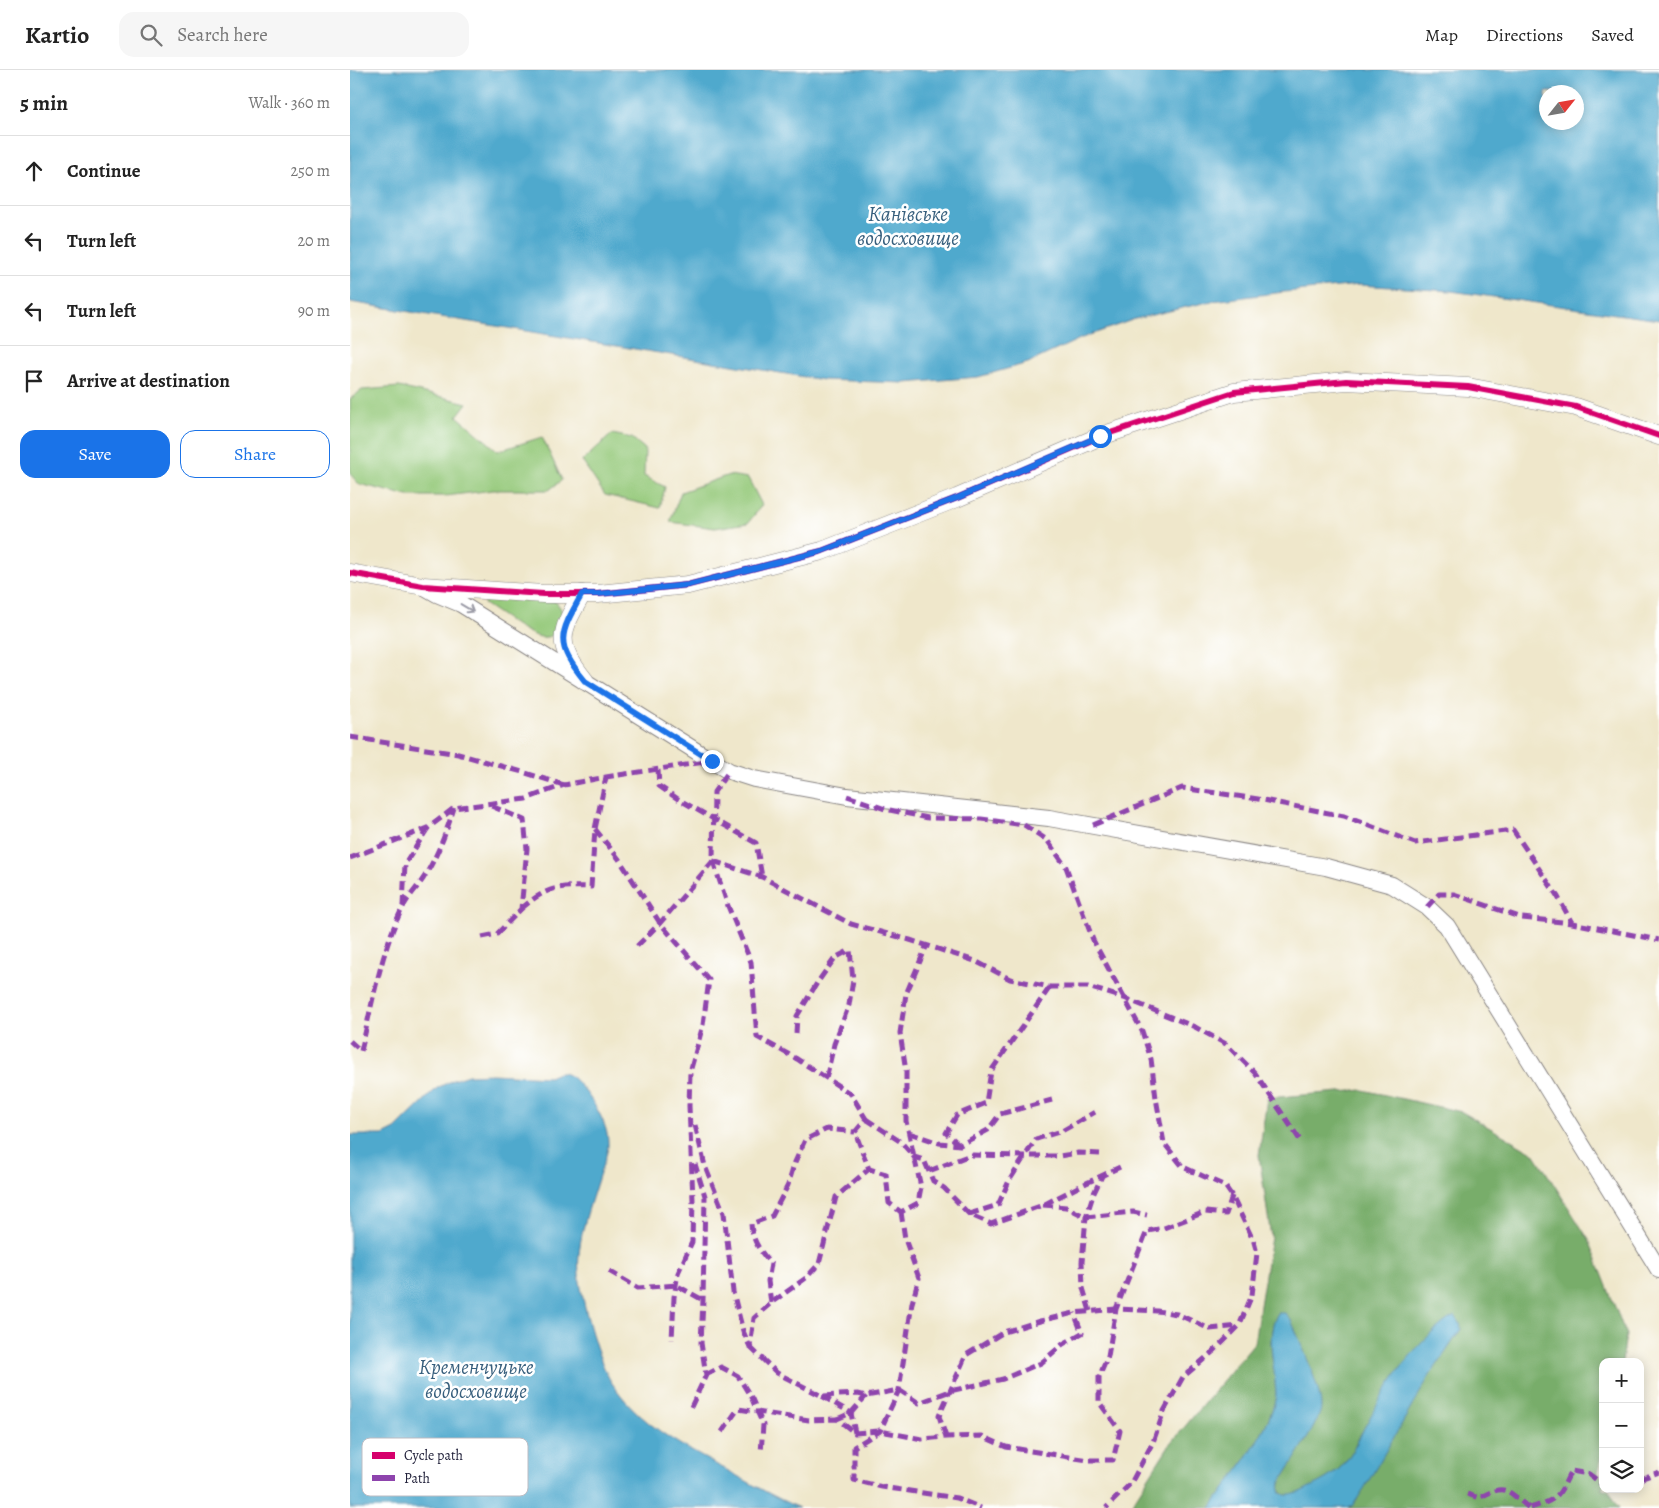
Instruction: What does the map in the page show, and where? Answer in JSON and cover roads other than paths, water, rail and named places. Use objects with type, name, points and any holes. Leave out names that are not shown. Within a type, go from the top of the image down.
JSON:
[{"type":"main road","points":[[350,573],[423,586],[543,594],[598,594],[688,585],[822,551],[957,498],[1100,436],[1234,392],[1346,381],[1468,387],[1576,407],[1659,436]]},
{"type":"main road","points":[[423,586],[436,594],[461,604],[712,761],[730,771],[754,779],[847,796],[1049,818],[1326,867],[1392,885],[1427,907],[1447,926],[1659,1270]]},
{"type":"main road","points":[[582,594],[567,622],[562,639],[567,658],[585,681]]},
{"type":"water","name":"Канівське водосховище","points":[[350,70],[1659,70],[1659,320],[1451,291],[1360,285],[1212,301],[1135,319],[1082,338],[1028,363],[978,377],[905,383],[823,380],[350,302]]},
{"type":"water","name":"Кременчуцьке водосховище","points":[[563,1073],[576,1081],[585,1091],[601,1117],[608,1139],[606,1154],[580,1243],[579,1269],[588,1320],[597,1349],[612,1383],[635,1411],[663,1433],[693,1452],[771,1495],[799,1508],[350,1508],[350,1135],[383,1135],[395,1129],[437,1088],[468,1075],[492,1074],[549,1077]]},
{"type":"water","points":[[1278,1313],[1285,1313],[1291,1320],[1314,1377],[1321,1408],[1310,1434],[1280,1483],[1280,1491],[1286,1495],[1292,1495],[1312,1486],[1329,1477],[1340,1468],[1351,1454],[1386,1389],[1412,1354],[1433,1332],[1449,1319],[1455,1316],[1460,1323],[1461,1329],[1429,1377],[1365,1487],[1354,1504],[1349,1508],[1211,1508],[1248,1456],[1271,1413],[1276,1393],[1271,1338],[1274,1321]]}]
